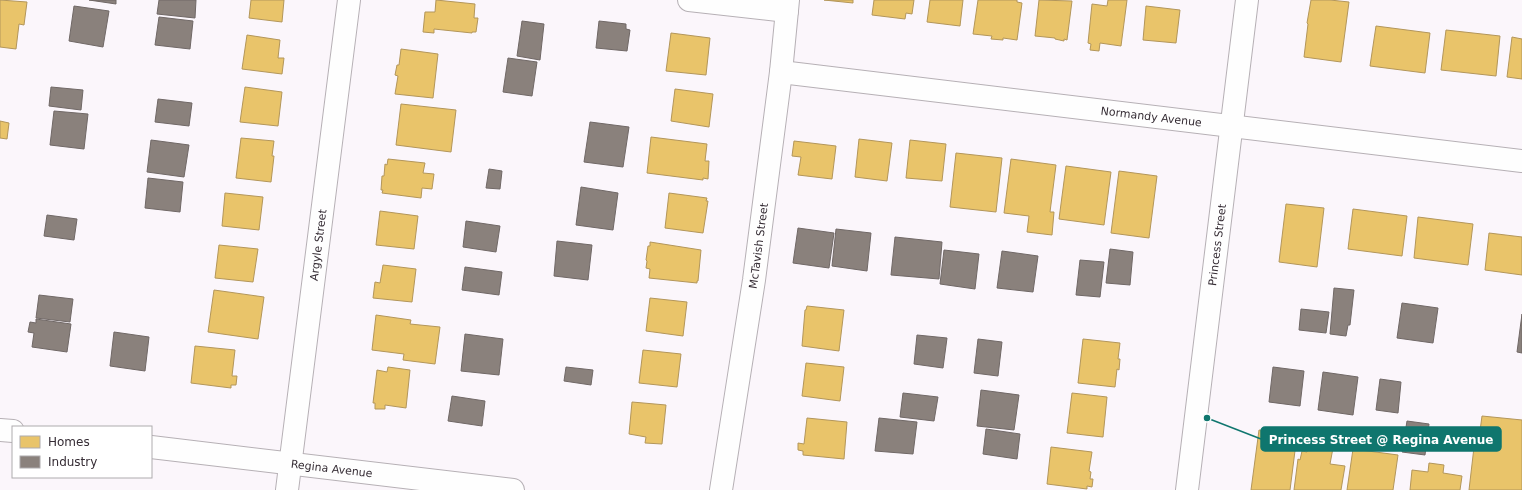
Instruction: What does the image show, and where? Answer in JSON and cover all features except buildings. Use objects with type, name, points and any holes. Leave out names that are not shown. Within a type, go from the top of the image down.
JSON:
[{"type":"street","name":"Argyle Street","points":[[287,490],[349,0]]},
{"type":"street","points":[[689,0],[787,6]]},
{"type":"street","name":"Princess Street","points":[[1187,490],[1247,0]]},
{"type":"street","name":"McTavish Street","points":[[721,490],[754,280],[781,72],[787,6]]},
{"type":"street","name":"Normandy Avenue","points":[[781,72],[1522,161]]},
{"type":"street","points":[[0,430],[12,431]]},
{"type":"street","name":"Regina Avenue","points":[[152,447],[513,490]]},
{"type":"place","name":"Princess Street @ Regina Avenue","points":[[1207,418]]}]
